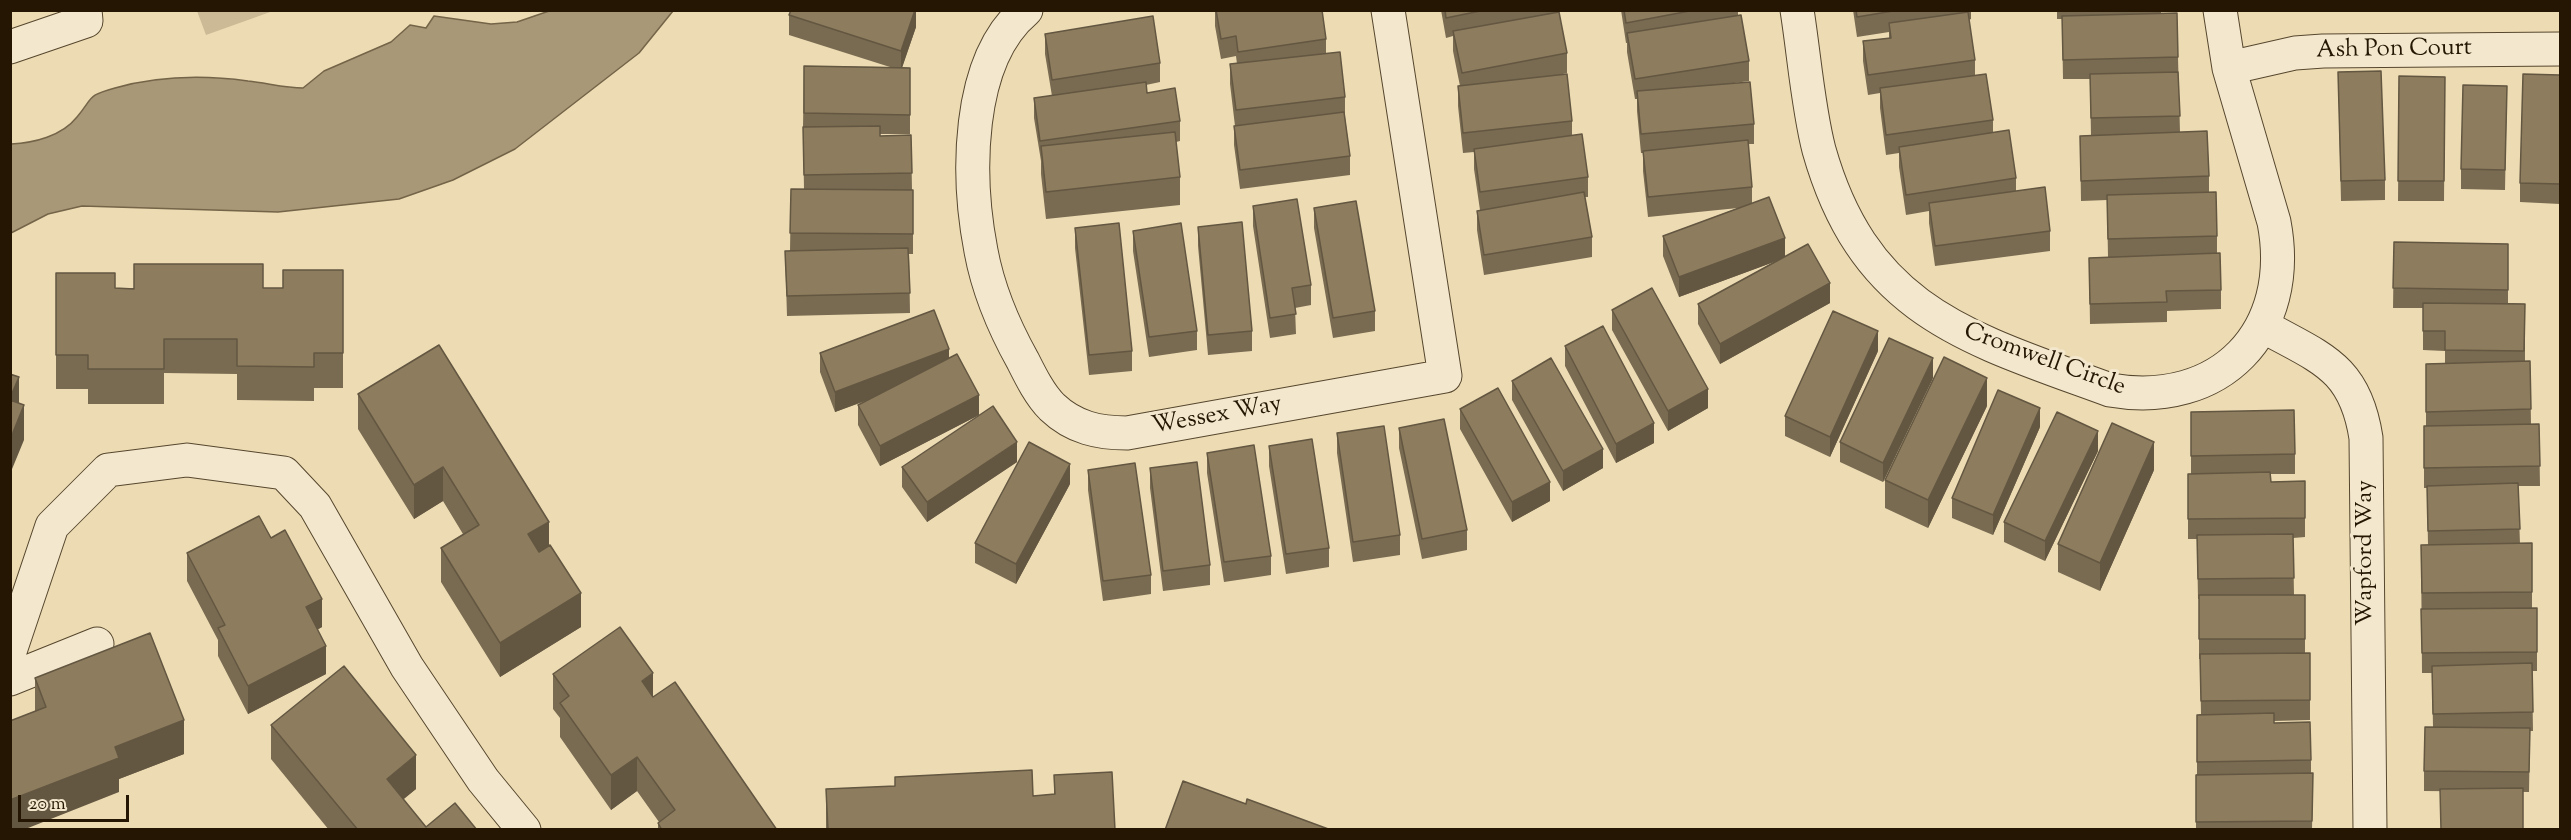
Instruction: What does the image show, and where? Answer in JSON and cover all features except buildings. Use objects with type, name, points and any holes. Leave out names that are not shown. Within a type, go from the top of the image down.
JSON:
[{"type":"street","points":[[10,47],[86,21],[86,10]]},
{"type":"street","name":"Wessex Way","points":[[1026,10],[1014,20],[998,42],[988,65],[978,108],[974,194],[981,251],[988,279],[1008,333],[1035,384],[1052,407],[1078,425],[1099,433],[1127,433],[1445,376],[1388,10]]},
{"type":"street","name":"Cromwell Circle","points":[[1797,10],[1819,148],[1839,205],[1853,232],[1877,265],[1913,301],[1938,319],[1992,347],[2110,390],[2135,394],[2160,394],[2185,389],[2209,378],[2230,364],[2248,347],[2263,326],[2274,298],[2279,273],[2279,248],[2274,222],[2229,68],[2220,10]]},
{"type":"street","name":"Ash Pon Court","points":[[2229,68],[2295,53],[2323,51],[2560,50]]},
{"type":"street","name":"Wapford Way","points":[[2263,326],[2330,364],[2349,385],[2362,410],[2366,438],[2370,830]]},
{"type":"street","points":[[10,651],[52,526],[108,470],[187,460],[284,473],[315,506],[406,667],[483,780],[524,830]]},
{"type":"street","points":[[10,679],[97,644]]},
{"type":"shaded area","points":[[552,10],[673,11],[639,53],[515,149],[453,180],[399,199],[278,212],[82,206],[48,214],[11,233],[11,144],[38,140],[56,134],[71,124],[92,98],[99,93],[148,81],[198,77],[303,88],[324,71],[391,42],[410,25],[426,28],[434,16],[491,24],[517,22]]},
{"type":"shaded area","points":[[197,11],[273,11],[206,35]]}]
